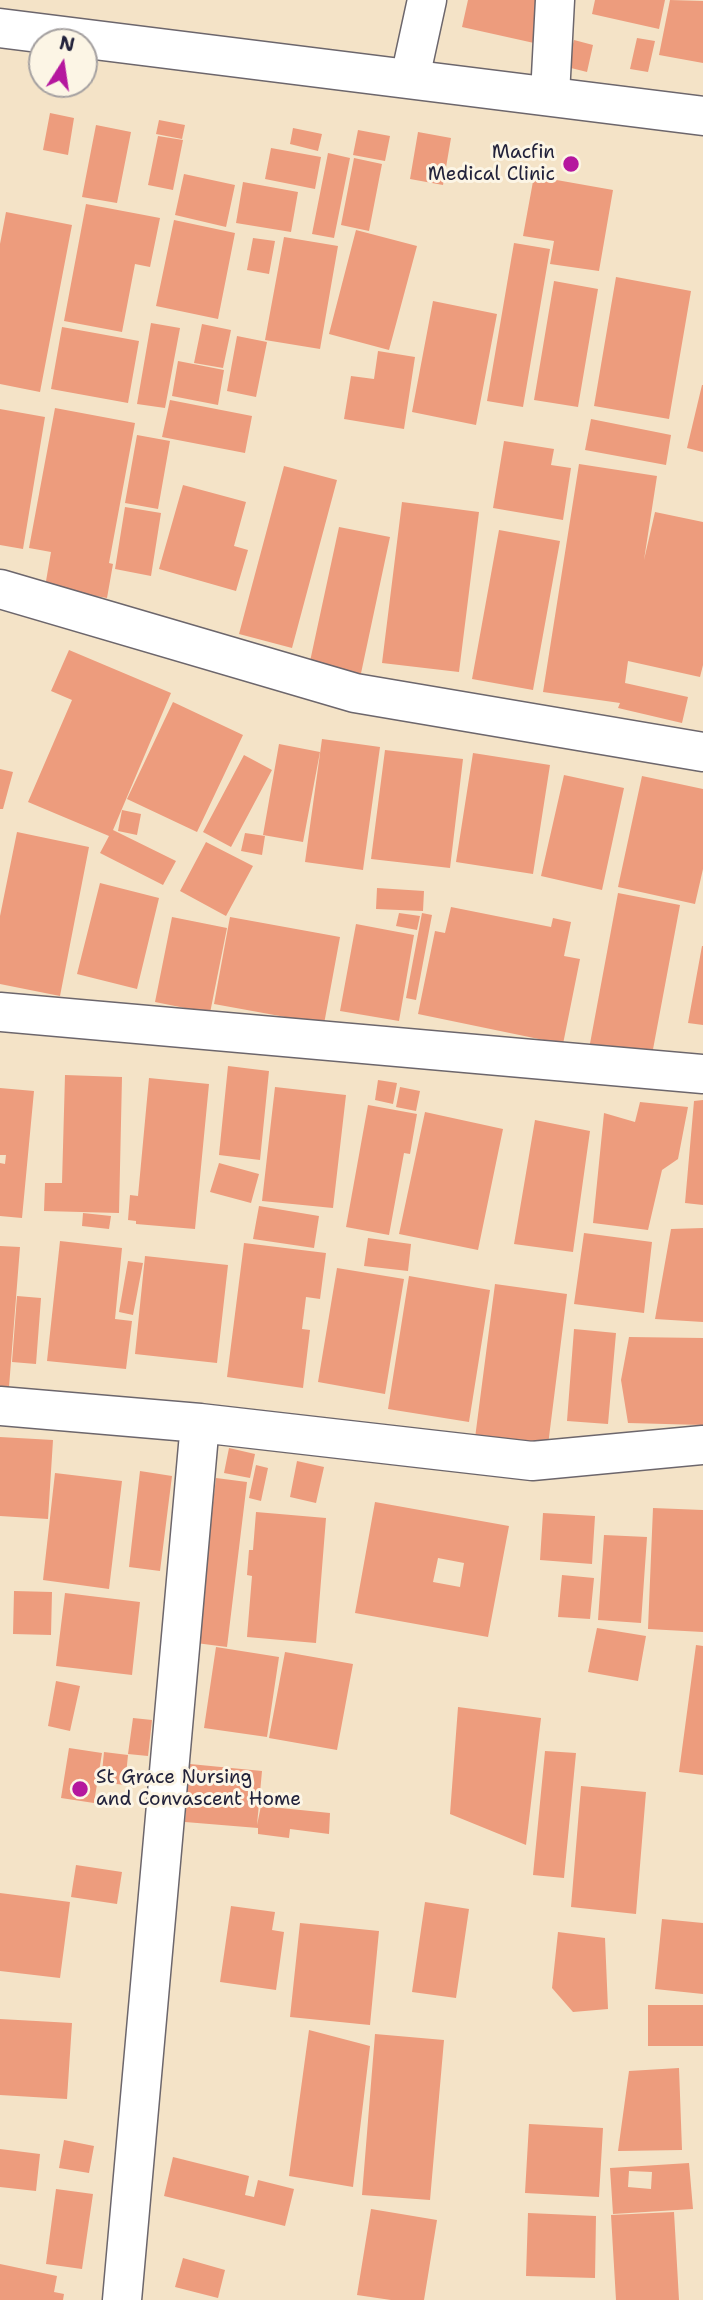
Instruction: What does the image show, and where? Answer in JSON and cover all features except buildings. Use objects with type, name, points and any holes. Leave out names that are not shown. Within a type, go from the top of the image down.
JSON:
[{"type":"street","points":[[410,78],[427,0]]},
{"type":"street","points":[[550,95],[555,0]]},
{"type":"street","points":[[0,28],[703,116]]},
{"type":"street","points":[[0,589],[355,693],[703,752]]},
{"type":"street","points":[[0,1013],[703,1074]]},
{"type":"street","points":[[0,1406],[200,1423],[532,1461],[703,1445]]},
{"type":"street","points":[[122,2300],[200,1423]]},
{"type":"place","name":"Macfin Medical Clinic","points":[[571,164]]},
{"type":"place","name":"St Grace Nursing and Convascent Home","points":[[80,1789]]}]
